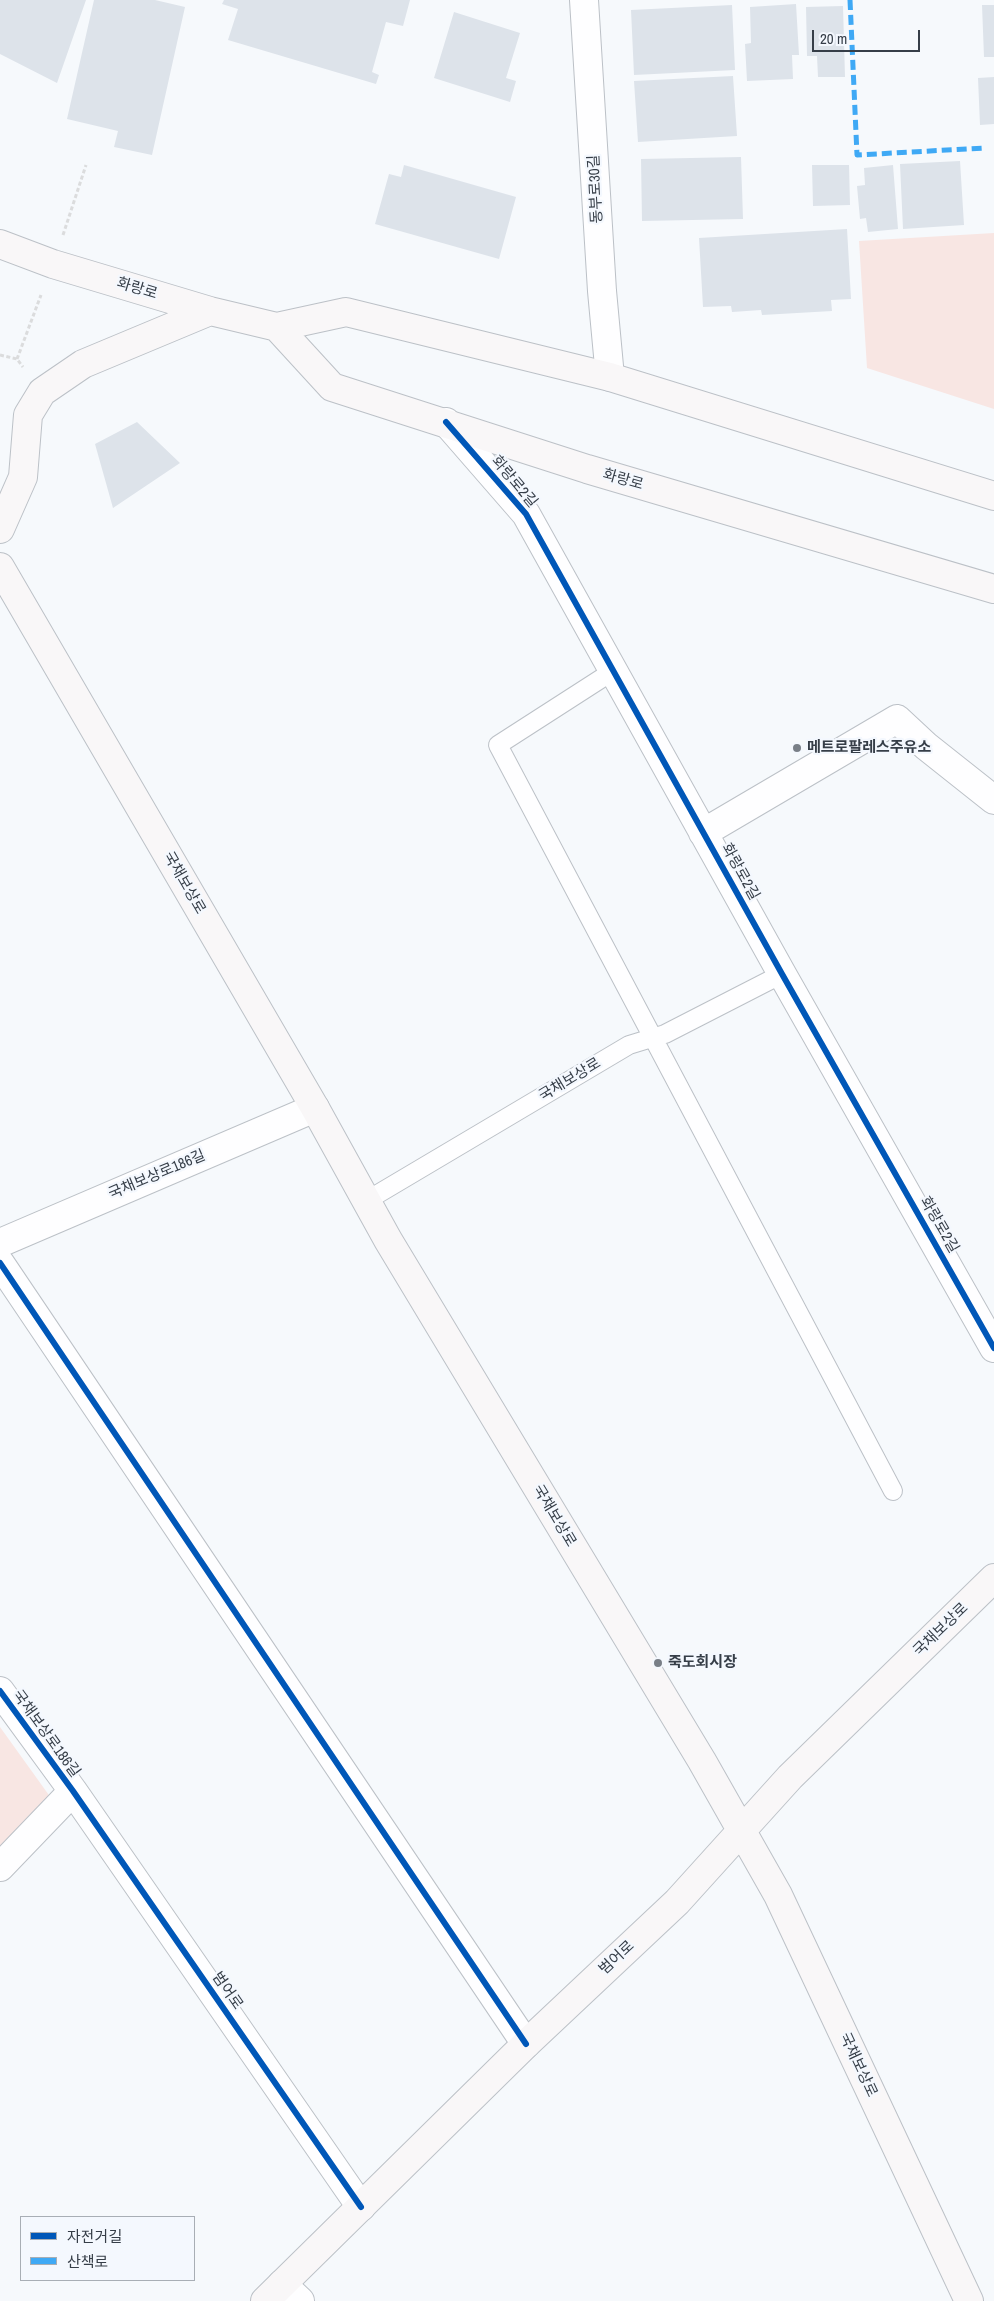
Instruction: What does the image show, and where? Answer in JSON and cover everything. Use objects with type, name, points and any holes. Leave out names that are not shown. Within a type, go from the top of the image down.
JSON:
[{"type":"main road","name":"화랑로","points":[[0,244],[53,264],[210,311],[277,327],[346,312],[610,377],[994,496]]},
{"type":"main road","points":[[0,529],[22,477],[28,414],[42,392],[83,364],[210,311]]},
{"type":"main road","name":"화랑로","points":[[277,327],[332,387],[446,422],[587,469],[994,589]]},
{"type":"main road","name":"국채보상로","points":[[0,567],[315,1108],[366,1201],[697,1753],[778,1895],[970,2301]]},
{"type":"main road","name":"국채보상로","points":[[742,1832],[790,1776],[994,1578]]},
{"type":"main road","name":"범어로","points":[[282,2295],[361,2207],[526,2044],[677,1902],[742,1832]]},
{"type":"street","name":"동부로30길","points":[[584,0],[602,291],[610,377]]},
{"type":"street","name":"화랑로2길","points":[[446,422],[526,514],[782,974],[994,1348]]},
{"type":"street","points":[[704,833],[897,719],[926,746],[994,800]]},
{"type":"street","name":"국채보상로186길","points":[[0,1243],[315,1108]]},
{"type":"street","points":[[0,1263],[526,2044]]},
{"type":"street","name":"국채보상로186길","points":[[0,1691],[73,1791],[0,1867]]},
{"type":"street","name":"범어로","points":[[73,1791],[361,2207]]},
{"type":"lane","points":[[613,671],[498,745],[651,1038],[893,1491]]},
{"type":"lane","name":"국채보상로","points":[[366,1201],[629,1045],[664,1034],[782,974]]},
{"type":"shaded area","points":[[994,233],[994,409],[867,368],[859,241]]},
{"type":"shaded area","points":[[0,1727],[51,1798],[0,1849]]},
{"type":"building","points":[[0,0],[86,0],[57,83],[0,54]]},
{"type":"building","points":[[94,0],[155,0],[185,7],[152,155],[114,147],[118,131],[67,119]]},
{"type":"building","points":[[224,0],[410,0],[403,26],[386,22],[372,72],[379,75],[376,84],[228,40],[238,9],[222,4]]},
{"type":"building","points":[[796,4],[799,55],[792,55],[793,79],[747,81],[745,44],[751,43],[750,7]]},
{"type":"building","points":[[732,5],[735,70],[634,75],[631,10]]},
{"type":"building","points":[[982,5],[994,5],[994,57],[984,57]]},
{"type":"building","points":[[843,6],[845,77],[818,77],[817,56],[807,56],[806,7]]},
{"type":"building","points":[[454,12],[520,33],[506,78],[516,81],[510,102],[434,78]]},
{"type":"building","points":[[733,76],[737,136],[638,142],[634,81]]},
{"type":"building","points":[[994,77],[994,124],[980,125],[978,78]]},
{"type":"building","points":[[741,157],[743,219],[642,221],[641,159]]},
{"type":"building","points":[[960,161],[964,225],[903,229],[900,164]]},
{"type":"building","points":[[404,165],[516,197],[499,259],[375,224],[389,174],[401,177]]},
{"type":"building","points":[[812,165],[849,165],[850,205],[813,206]]},
{"type":"building","points":[[893,165],[898,229],[868,232],[866,218],[860,219],[857,186],[865,185],[864,168]]},
{"type":"building","points":[[847,229],[851,299],[831,300],[832,311],[762,315],[761,310],[732,312],[731,306],[703,307],[699,238]]},
{"type":"building","points":[[137,422],[180,463],[113,508],[95,444]]},
{"type":"marked path","points":[[850,0],[857,155],[984,148]]},
{"type":"cycle path","points":[[446,422],[526,514],[782,974],[994,1348]]},
{"type":"cycle path","points":[[0,1263],[526,2044]]},
{"type":"cycle path","points":[[0,1691],[73,1791],[361,2207]]},
{"type":"place","name":"메트로팔레스주유소","points":[[797,748]]},
{"type":"place","name":"죽도회시장","points":[[658,1663]]}]
